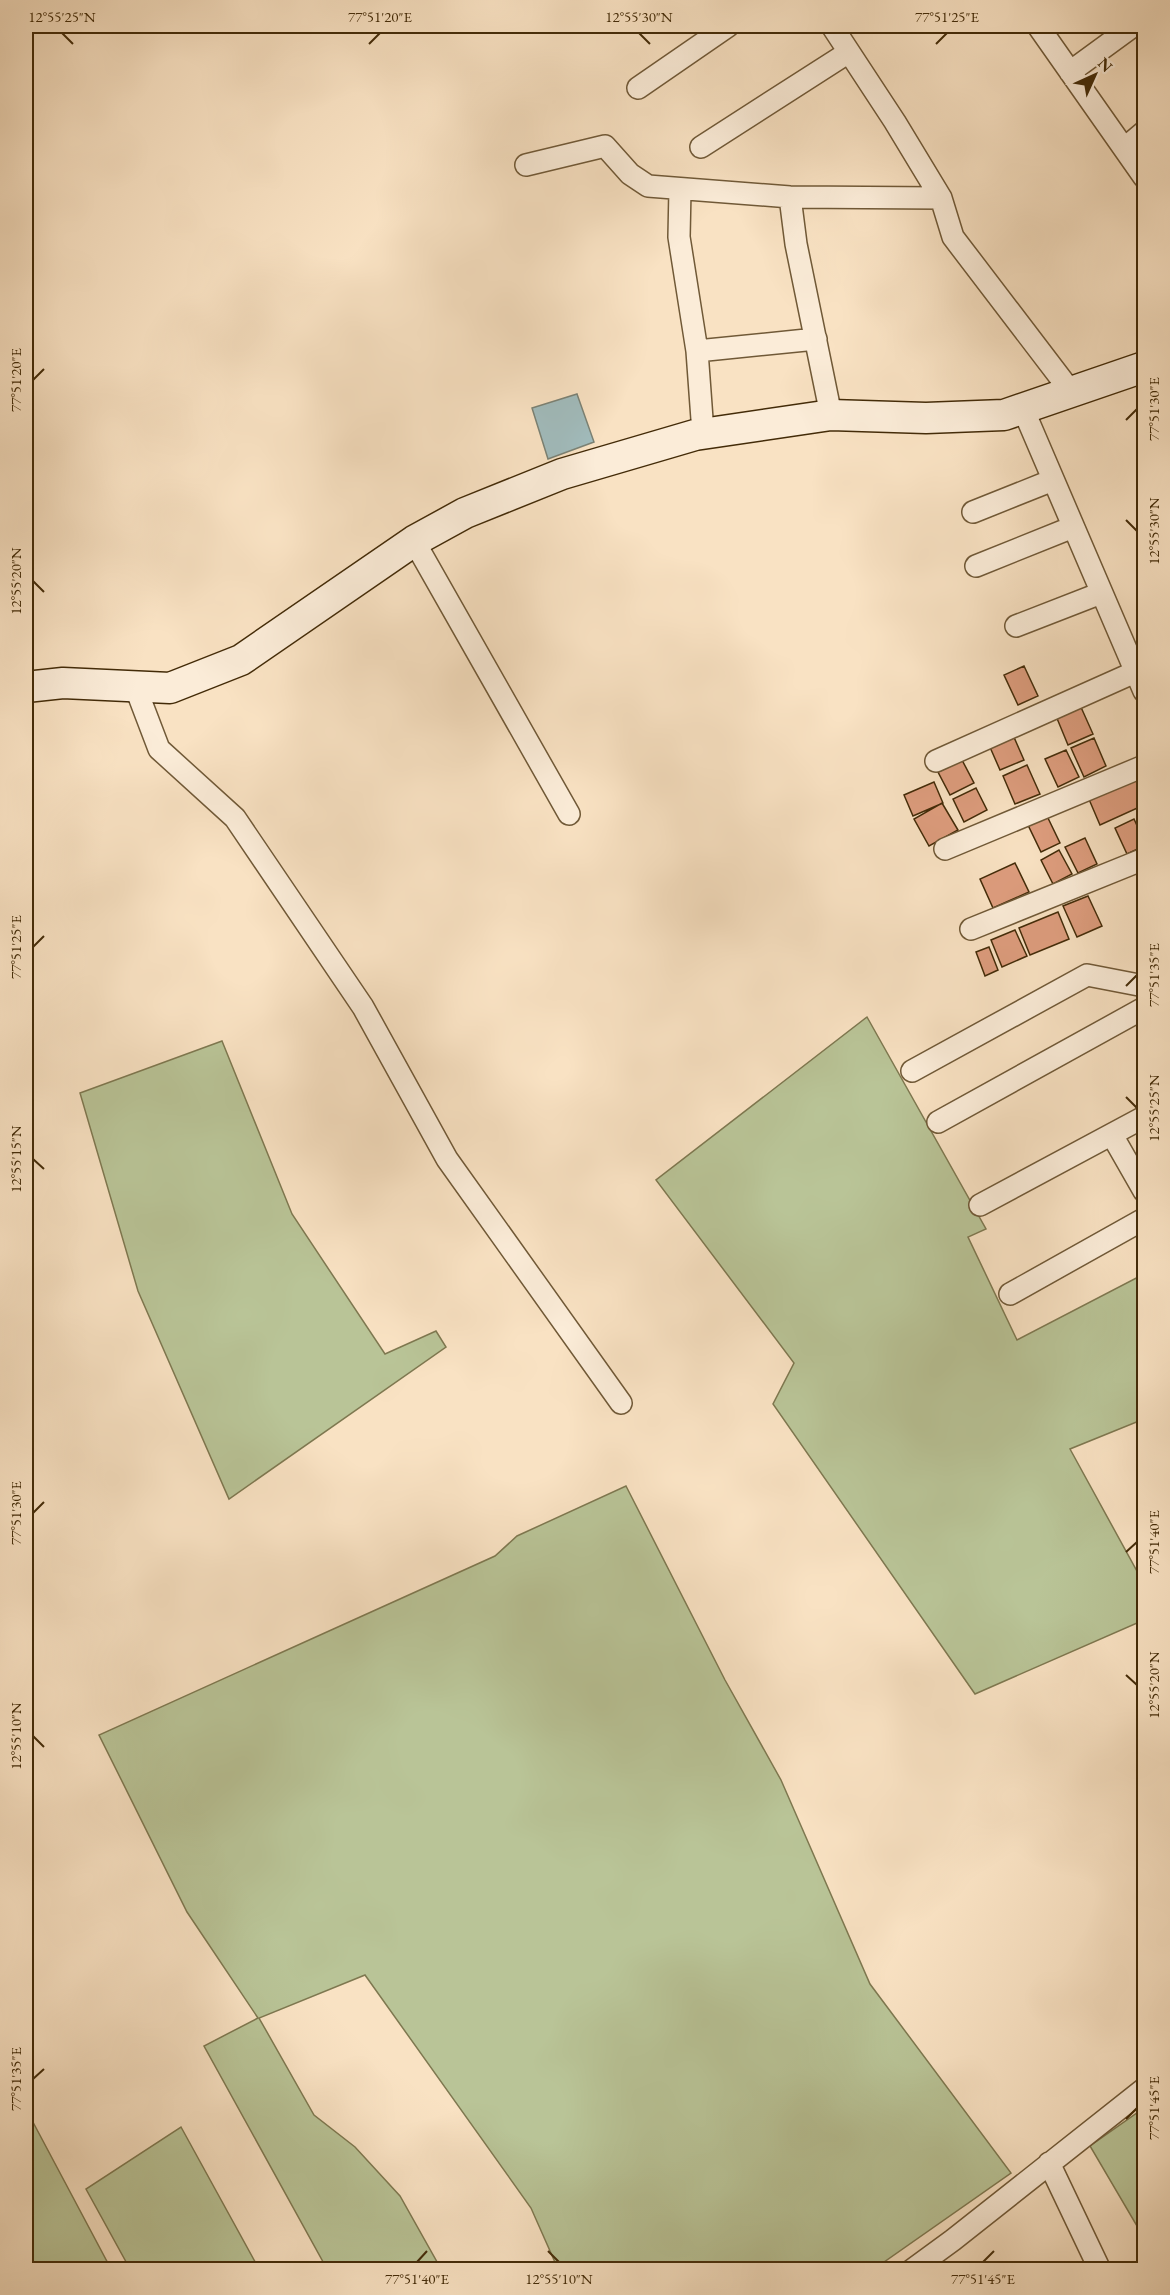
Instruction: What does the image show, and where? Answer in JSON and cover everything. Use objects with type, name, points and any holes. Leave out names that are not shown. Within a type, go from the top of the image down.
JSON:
[{"type":"street","points":[[638,88],[728,26]]},
{"type":"street","points":[[832,26],[941,198],[953,237],[1072,393]]},
{"type":"street","points":[[1038,26],[1144,177]]},
{"type":"street","points":[[1070,72],[1133,26]]},
{"type":"street","points":[[701,147],[849,52]]},
{"type":"street","points":[[1125,148],[1144,132]]},
{"type":"street","points":[[526,165],[605,146],[630,174],[648,186],[790,197],[941,198]]},
{"type":"street","points":[[680,189],[679,237],[697,351],[703,433]]},
{"type":"street","points":[[790,197],[796,244],[831,415]]},
{"type":"street","points":[[697,351],[816,339]]},
{"type":"street","points":[[26,687],[63,683],[170,688],[240,660],[414,542],[465,513],[562,474],[703,433],[831,415],[937,417],[1004,415],[1144,368]]},
{"type":"street","points":[[936,761],[1142,677],[1101,592],[1023,409]]},
{"type":"street","points":[[973,512],[1053,480]]},
{"type":"street","points":[[976,566],[1073,527]]},
{"type":"street","points":[[414,542],[569,814]]},
{"type":"street","points":[[1016,626],[1101,592]]},
{"type":"street","points":[[135,686],[159,749],[235,819],[363,1008],[447,1159],[621,1403]]},
{"type":"street","points":[[945,849],[1144,766]]},
{"type":"street","points":[[971,929],[1144,859]]},
{"type":"street","points":[[912,1071],[1087,975],[1144,986]]},
{"type":"street","points":[[938,1122],[1144,1008]]},
{"type":"street","points":[[980,1204],[1144,1117]]},
{"type":"street","points":[[1112,1135],[1144,1191]]},
{"type":"street","points":[[1010,1294],[1144,1219]]},
{"type":"street","points":[[912,2270],[1144,2089]]},
{"type":"street","points":[[1049,2163],[1100,2270]]},
{"type":"green space","points":[[867,1017],[986,1229],[968,1237],[1017,1340],[1144,1274],[1144,1419],[1070,1449],[1144,1584],[1144,1620],[975,1694],[773,1404],[794,1363],[656,1180]]},
{"type":"green space","points":[[222,1041],[292,1214],[385,1354],[436,1331],[446,1347],[229,1499],[138,1291],[80,1093]]},
{"type":"green space","points":[[626,1486],[725,1680],[781,1780],[870,1984],[1011,2173],[874,2269],[558,2269],[531,2208],[365,1975],[259,2018],[314,2115],[355,2147],[400,2196],[441,2269],[327,2269],[204,2046],[258,2018],[187,1912],[99,1735],[495,1556],[517,1536]]},
{"type":"green space","points":[[1144,2108],[1144,2238],[1090,2146]]},
{"type":"green space","points":[[26,2109],[111,2269],[26,2269]]},
{"type":"green space","points":[[181,2127],[259,2269],[130,2269],[86,2189]]},
{"type":"water","points":[[577,394],[594,442],[548,459],[532,408]]},
{"type":"building","points":[[1024,666],[1038,696],[1018,705],[1004,675]]},
{"type":"building","points":[[1080,705],[1093,734],[1068,745],[1056,716]]},
{"type":"building","points":[[1013,735],[1024,760],[1000,770],[989,745]]},
{"type":"building","points":[[1094,738],[1106,766],[1084,777],[1071,748]]},
{"type":"building","points":[[1066,750],[1079,777],[1058,787],[1045,759]]},
{"type":"building","points":[[962,760],[974,783],[950,795],[938,772]]},
{"type":"building","points":[[1027,765],[1040,794],[1015,804],[1003,776]]},
{"type":"building","points":[[1144,772],[1144,805],[1100,825],[1088,797]]},
{"type":"building","points":[[934,782],[943,803],[913,816],[904,795]]},
{"type":"building","points":[[976,788],[987,810],[964,822],[953,799]]},
{"type":"building","points":[[942,803],[958,830],[929,846],[914,819]]},
{"type":"building","points":[[1047,816],[1060,843],[1041,852],[1028,825]]},
{"type":"building","points":[[1134,819],[1144,846],[1127,854],[1115,828]]},
{"type":"building","points":[[1085,838],[1097,864],[1078,873],[1065,847]]},
{"type":"building","points":[[1059,850],[1072,874],[1053,884],[1041,860]]},
{"type":"building","points":[[1015,863],[1029,892],[993,908],[980,879]]},
{"type":"building","points":[[1088,896],[1102,926],[1077,937],[1063,906]]},
{"type":"building","points":[[1058,912],[1069,939],[1030,955],[1019,928]]},
{"type":"building","points":[[1015,930],[1027,956],[1002,967],[991,940]]},
{"type":"building","points":[[989,947],[998,970],[985,976],[976,952]]}]
